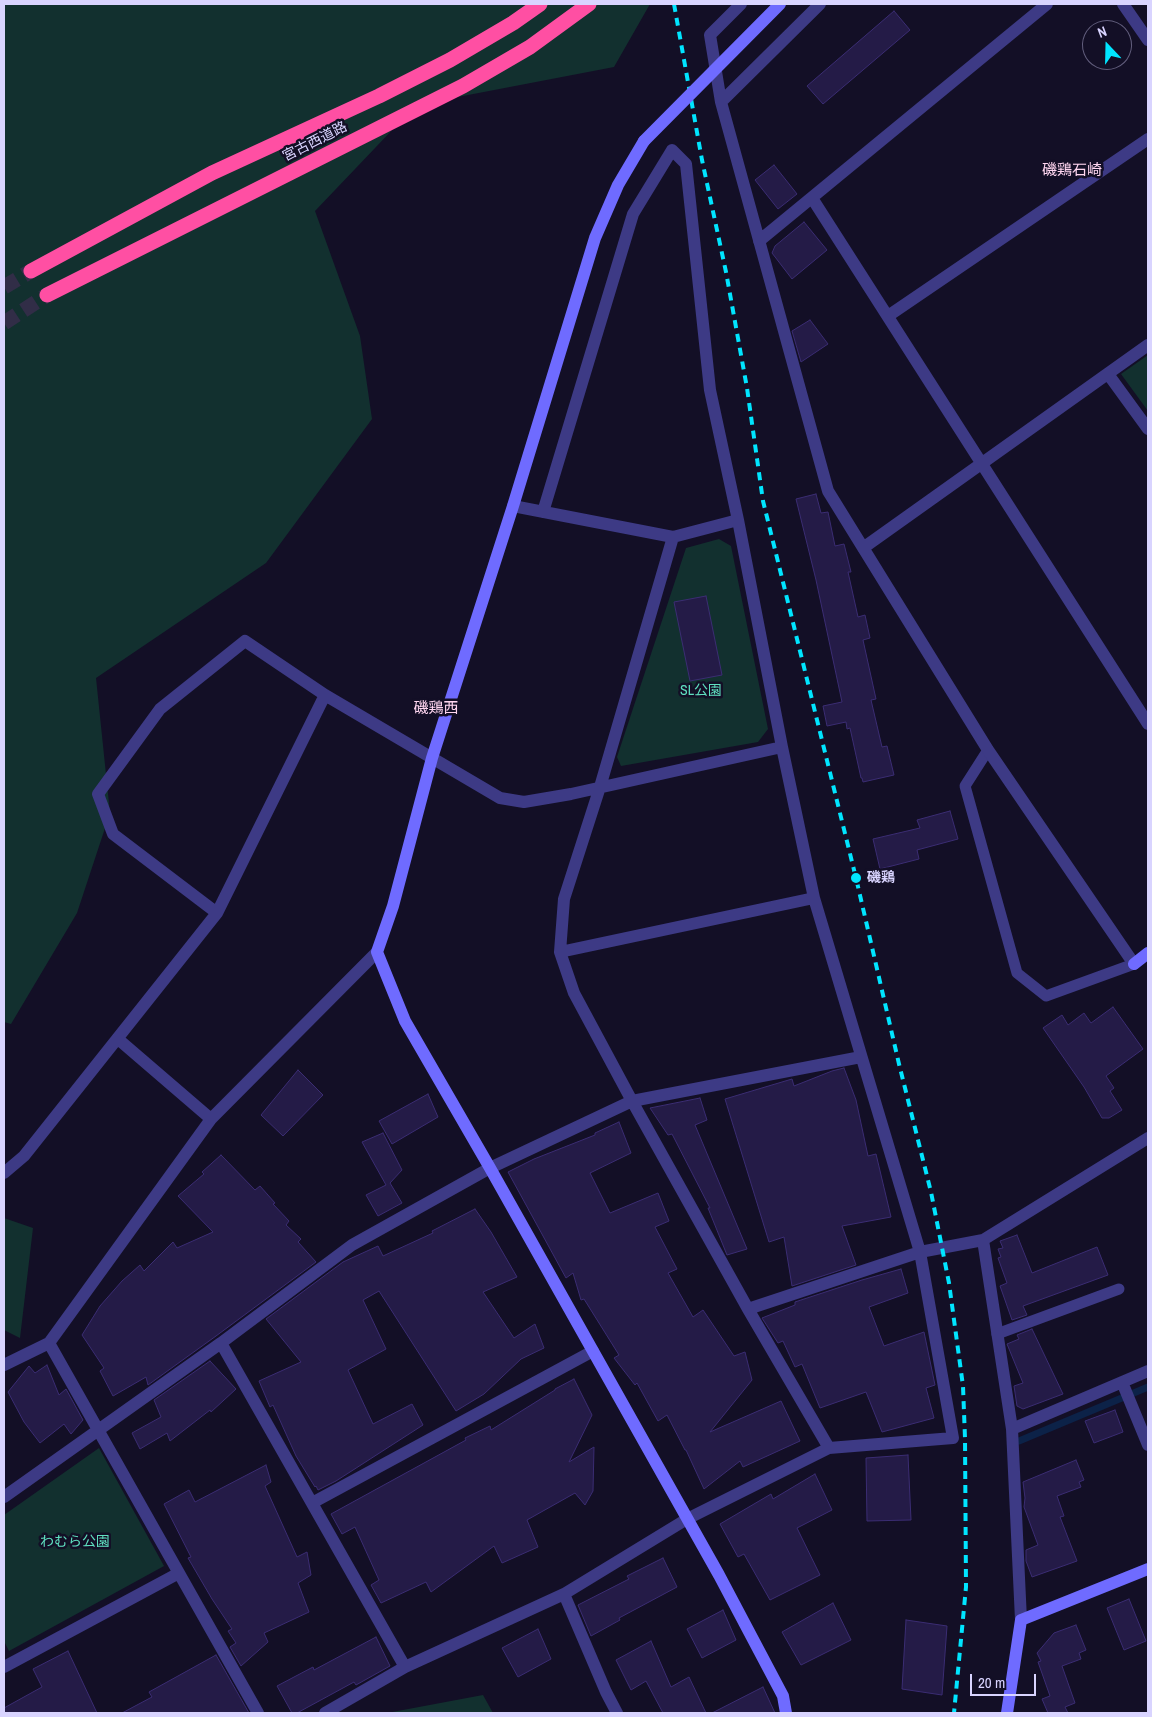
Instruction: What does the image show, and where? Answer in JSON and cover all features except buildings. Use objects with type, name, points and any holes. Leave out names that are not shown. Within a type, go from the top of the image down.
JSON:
[{"type":"highway","name":"宮古西道路","points":[[31,271],[212,174],[379,96],[450,60],[513,23],[540,4]]},
{"type":"highway","name":"宮古西道路","points":[[47,295],[463,86],[530,47],[590,4]]},
{"type":"street","points":[[740,4],[710,34],[722,102],[828,491],[988,750],[1134,964],[1148,953]]},
{"type":"street","points":[[4,1365],[49,1343],[211,1119],[377,952],[393,906],[432,758],[513,506],[595,238],[618,185],[644,141],[780,4]]},
{"type":"street","points":[[722,102],[820,4]]},
{"type":"street","points":[[759,241],[1048,4]]},
{"type":"street","points":[[1123,4],[1148,40]]},
{"type":"street","points":[[888,316],[1148,139]]},
{"type":"street","points":[[325,1713],[405,1667],[564,1594],[687,1519],[829,1448],[953,1438],[920,1252],[814,898],[710,390],[686,164],[672,150],[633,214],[544,512]]},
{"type":"street","points":[[812,198],[1148,724]]},
{"type":"street","points":[[863,548],[1148,345]]},
{"type":"street","points":[[1108,374],[1148,429]]},
{"type":"street","points":[[513,506],[673,537],[738,520]]},
{"type":"street","points":[[673,537],[600,787],[564,900],[560,952],[574,993],[632,1101],[829,1448]]},
{"type":"street","points":[[217,913],[113,834],[98,794],[160,709],[245,641],[325,695],[500,798],[524,802],[782,747]]},
{"type":"street","points":[[4,1173],[24,1156],[217,913],[325,695]]},
{"type":"street","points":[[560,952],[814,898]]},
{"type":"street","points":[[377,952],[405,1021],[490,1168],[687,1519],[783,1696],[786,1713]]},
{"type":"street","points":[[118,1039],[211,1119]]},
{"type":"street","points":[[4,1497],[221,1342],[352,1245],[490,1168],[632,1101],[861,1057]]},
{"type":"street","points":[[748,1308],[920,1252],[983,1240],[1148,1138]]},
{"type":"street","points":[[983,1240],[1012,1429],[1021,1620],[1006,1713]]},
{"type":"street","points":[[221,1342],[405,1667]]},
{"type":"street","points":[[49,1343],[258,1713]]},
{"type":"street","points":[[312,1503],[593,1351]]},
{"type":"street","points":[[1012,1429],[1148,1370]]},
{"type":"street","points":[[1122,1382],[1148,1445]]},
{"type":"street","points":[[1021,1620],[1148,1569]]},
{"type":"street","points":[[4,1667],[179,1573]]},
{"type":"street","points":[[564,1594],[606,1692],[618,1713]]},
{"type":"lane","points":[[988,750],[965,786],[1017,973],[1046,996],[1134,964]]},
{"type":"lane","points":[[997,1334],[1119,1289]]},
{"type":"green space","points":[[4,4],[650,4],[614,67],[416,105],[315,211],[360,336],[372,419],[266,563],[96,678],[110,813],[77,913],[11,1024],[4,1022]]},
{"type":"green space","points":[[1148,355],[1148,411],[1121,374]]},
{"type":"green space","name":"SL公園","points":[[719,539],[731,546],[768,729],[758,742],[621,766],[617,757],[686,548]]},
{"type":"green space","points":[[4,1218],[33,1228],[20,1338],[4,1330]]},
{"type":"green space","name":"わむら公園","points":[[99,1448],[164,1566],[9,1651],[4,1641],[4,1515]]},
{"type":"green space","points":[[483,1695],[493,1713],[387,1713]]},
{"type":"waterway","points":[[1019,1441],[1148,1387]]},
{"type":"tunnel","points":[[4,287],[31,271]]},
{"type":"tunnel","points":[[4,323],[47,295]]},
{"type":"railway","points":[[674,4],[702,160],[726,272],[747,388],[763,501],[931,1192],[949,1283],[963,1386],[965,1438],[966,1587],[954,1713]]},
{"type":"place","name":"磯鶏","points":[[856,878]]},
{"type":"district","name":"磯鶏石崎","points":[[1072,171]]},
{"type":"district","name":"磯鶏西","points":[[436,709]]}]
